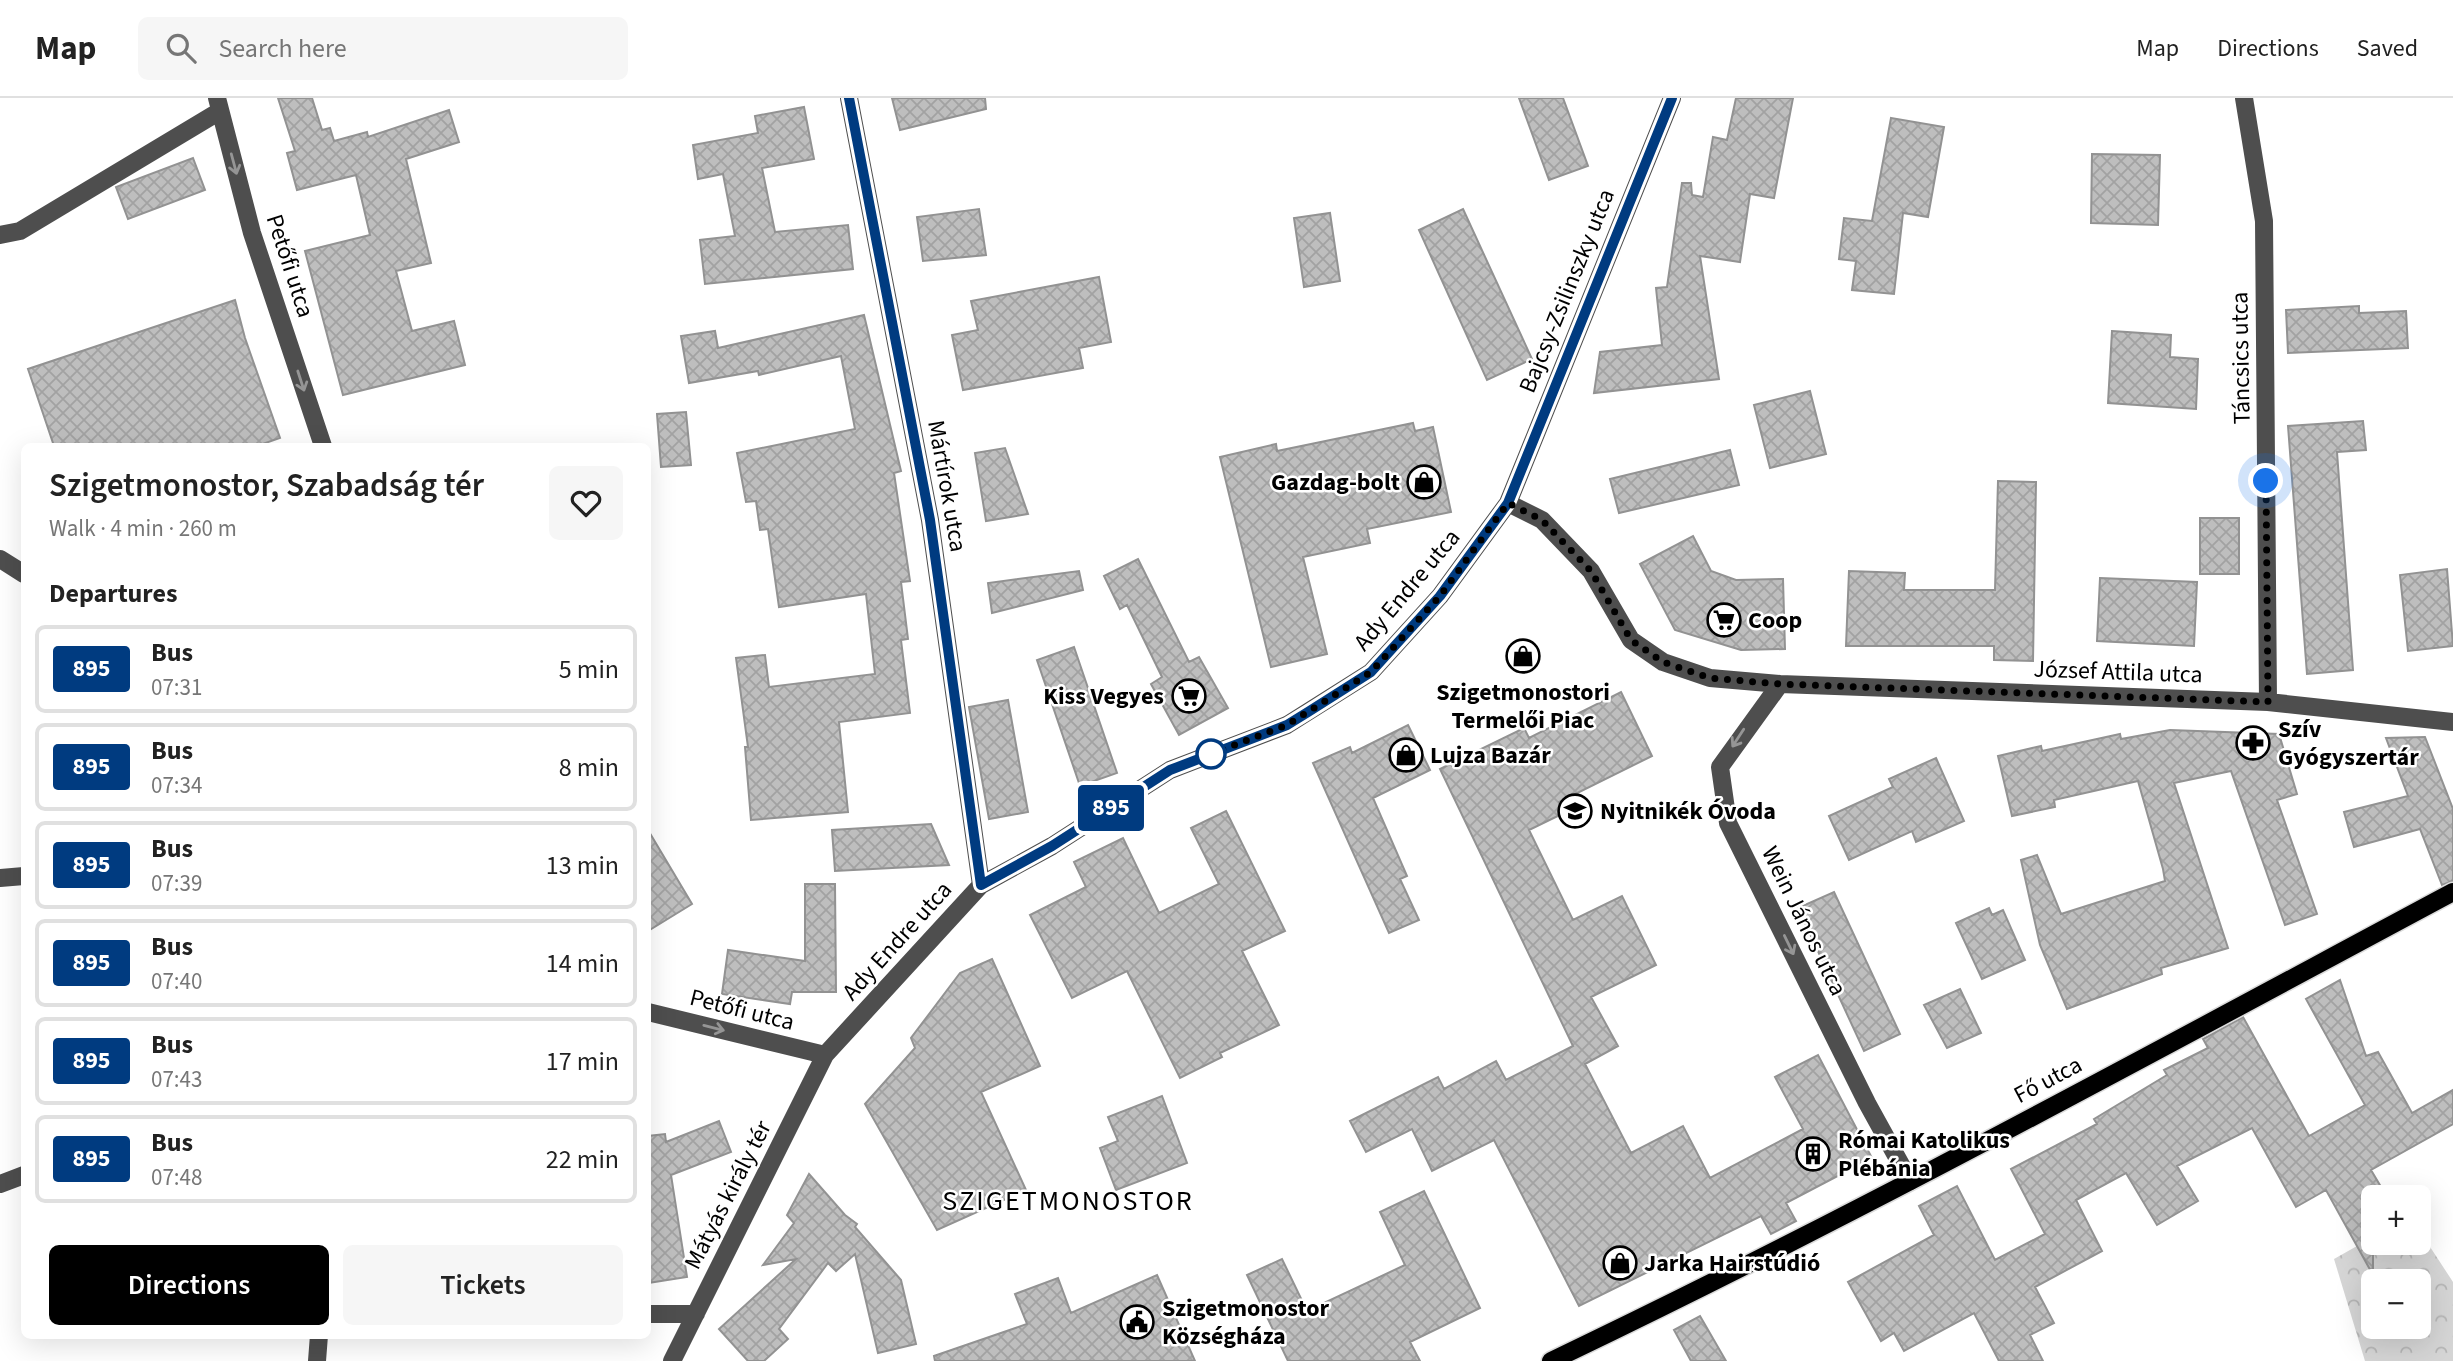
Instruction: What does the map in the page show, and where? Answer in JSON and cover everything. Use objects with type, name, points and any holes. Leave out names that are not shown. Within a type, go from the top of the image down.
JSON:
[{"type":"main road","name":"Fő utca","points":[[1551,1361],[1693,1293],[1910,1181],[2453,892]]},
{"type":"street","name":"Mártírok utca","points":[[849,98],[930,520],[981,885]]},
{"type":"street","name":"Bajcsy-Zsilinszky utca","points":[[1508,503],[1672,98]]},
{"type":"street","name":"Táncsics utca","points":[[2244,98],[2264,221],[2268,702]]},
{"type":"street","points":[[0,235],[20,231],[218,105]]},
{"type":"street","name":"Petőfi utca","points":[[218,105],[252,233],[322,443]]},
{"type":"street","name":"Ady Endre utca","points":[[825,1055],[981,885],[1052,846],[1170,770],[1287,725],[1371,672],[1440,596],[1508,503]]},
{"type":"street","name":"József Attila utca","points":[[1508,503],[1542,520],[1591,571],[1631,640],[1663,662],[1710,678],[1780,684],[2268,702],[2453,722]]},
{"type":"street","points":[[0,559],[21,572]]},
{"type":"street","name":"Wein János utca","points":[[1780,684],[1720,767],[1728,824],[1867,1103],[1910,1181]]},
{"type":"street","points":[[0,878],[21,876]]},
{"type":"street","name":"Petőfi utca","points":[[651,1013],[825,1055]]},
{"type":"street","name":"Mátyás király tér","points":[[672,1361],[825,1055]]},
{"type":"street","points":[[0,1184],[21,1176]]},
{"type":"street","points":[[651,1314],[696,1314]]},
{"type":"street","points":[[317,1361],[323,1339]]},
{"type":"green space","points":[[2361,1244],[2361,1255],[2431,1255],[2431,1248],[2453,1282],[2453,1361],[2365,1361],[2334,1259]]},
{"type":"building","points":[[278,98],[312,98],[322,130],[330,128],[334,141],[367,132],[368,137],[449,110],[459,142],[406,159],[431,263],[396,271],[412,331],[454,321],[465,365],[343,395],[305,251],[370,235],[356,175],[297,190],[287,153],[295,151]]},
{"type":"building","points":[[892,98],[985,98],[986,109],[900,130]]},
{"type":"building","points":[[1519,98],[1563,98],[1588,166],[1549,180]]},
{"type":"building","points":[[1736,98],[1793,98],[1774,198],[1750,194],[1740,262],[1700,256],[1719,379],[1594,393],[1600,352],[1662,345],[1656,288],[1667,287],[1682,183],[1691,183],[1692,195],[1703,197],[1713,137],[1727,140]]},
{"type":"building","points":[[804,107],[814,159],[762,168],[775,232],[848,225],[853,269],[705,284],[700,240],[735,236],[723,174],[698,179],[693,145],[758,133],[755,116]]},
{"type":"building","points":[[1891,118],[1944,127],[1928,217],[1903,213],[1894,294],[1852,290],[1856,261],[1839,259],[1844,218],[1872,221]]},
{"type":"building","points":[[2092,154],[2160,155],[2158,225],[2091,223]]},
{"type":"building","points":[[193,158],[205,190],[128,219],[116,187]]},
{"type":"building","points":[[979,209],[986,255],[923,261],[917,217]]},
{"type":"building","points":[[1463,209],[1532,359],[1487,380],[1419,230]]},
{"type":"building","points":[[1330,213],[1340,281],[1304,287],[1294,218]]},
{"type":"building","points":[[1099,277],[1111,342],[1079,348],[1083,368],[963,390],[952,335],[978,330],[971,301]]},
{"type":"building","points":[[235,300],[245,338],[280,438],[266,443],[53,443],[28,369]]},
{"type":"building","points":[[2359,306],[2359,313],[2406,311],[2408,348],[2288,353],[2286,310]]},
{"type":"building","points":[[864,315],[901,471],[894,473],[910,581],[901,582],[908,639],[901,640],[910,713],[839,722],[848,812],[751,820],[745,747],[748,747],[736,658],[765,655],[769,687],[875,674],[866,594],[779,607],[768,529],[760,530],[756,501],[746,502],[737,453],[855,429],[841,356],[759,375],[758,371],[689,383],[681,336],[715,331],[718,348]]},
{"type":"building","points":[[2112,331],[2171,335],[2170,357],[2198,359],[2196,409],[2108,403]]},
{"type":"building","points":[[1810,391],[1826,454],[1770,468],[1754,405]]},
{"type":"building","points":[[686,412],[691,465],[661,467],[657,414]]},
{"type":"building","points":[[2363,421],[2366,450],[2337,452],[2353,670],[2307,674],[2288,426]]},
{"type":"building","points":[[1413,423],[1415,431],[1433,427],[1451,512],[1367,529],[1370,543],[1303,557],[1327,654],[1271,667],[1220,457],[1276,444],[1277,451]]},
{"type":"building","points":[[1005,448],[1028,514],[986,521],[975,453]]},
{"type":"building","points":[[1730,450],[1739,485],[1619,513],[1610,479]]},
{"type":"building","points":[[1998,481],[2036,482],[2033,661],[1994,660],[1994,646],[1846,646],[1849,571],[1905,573],[1904,590],[1995,590]]},
{"type":"building","points":[[2200,518],[2239,518],[2239,574],[2200,574]]},
{"type":"building","points":[[1693,536],[1711,571],[1736,580],[1783,579],[1785,649],[1741,650],[1675,630],[1640,564]]},
{"type":"building","points":[[1138,559],[1189,662],[1199,657],[1228,708],[1179,735],[1151,684],[1162,677],[1127,605],[1120,609],[1104,576]]},
{"type":"building","points":[[2447,569],[2453,646],[2408,651],[2400,575]]},
{"type":"building","points":[[1079,571],[1083,590],[992,613],[988,583]]},
{"type":"building","points":[[2100,578],[2197,582],[2194,646],[2097,641]]},
{"type":"building","points":[[1074,647],[1117,773],[1080,786],[1037,660]]},
{"type":"building","points":[[1621,692],[1652,756],[1559,802],[1564,813],[1529,830],[1573,920],[1622,896],[1656,965],[1591,997],[1618,1046],[1585,1064],[1631,1153],[1683,1126],[1710,1178],[1803,1129],[1775,1077],[1818,1055],[1872,1158],[1786,1203],[1796,1221],[1771,1234],[1761,1216],[1579,1306],[1494,1140],[1432,1171],[1412,1129],[1366,1152],[1350,1121],[1438,1077],[1444,1089],[1496,1061],[1506,1080],[1573,1046],[1440,769],[1524,728],[1529,738]]},
{"type":"building","points":[[1008,700],[1028,812],[989,819],[969,707]]},
{"type":"building","points":[[1408,725],[1430,770],[1373,798],[1407,876],[1400,879],[1419,920],[1389,933],[1313,763],[1350,747],[1352,753]]},
{"type":"building","points":[[2170,730],[2279,734],[2297,794],[2277,800],[2317,914],[2285,925],[2231,771],[2174,783],[2228,948],[2161,968],[2162,974],[2067,1009],[2040,945],[2021,860],[2037,855],[2061,914],[2165,881],[2163,869],[2138,781],[2054,800],[2055,807],[2012,816],[1998,756],[2041,746],[2042,751],[2120,734],[2121,739]]},
{"type":"building","points":[[2425,737],[2453,809],[2453,881],[2442,885],[2420,829],[2354,847],[2344,812],[2408,796],[2386,738]]},
{"type":"building","points":[[1936,758],[1964,821],[1916,842],[1912,831],[1849,860],[1829,816],[1893,787],[1889,779]]},
{"type":"building","points":[[1226,811],[1285,931],[1242,951],[1279,1025],[1220,1053],[1222,1057],[1180,1078],[1127,971],[1072,998],[1030,915],[1086,887],[1074,862],[1123,838],[1159,913],[1219,884],[1191,828]]},
{"type":"building","points":[[931,824],[949,865],[835,871],[832,830]]},
{"type":"building","points":[[651,835],[692,904],[651,929]]},
{"type":"building","points":[[805,884],[835,884],[836,992],[792,992],[790,1004],[722,994],[728,950],[805,961]]},
{"type":"building","points":[[1834,892],[1900,1034],[1864,1051],[1798,908]]},
{"type":"building","points":[[1989,908],[1992,915],[2003,910],[2025,960],[1982,979],[1956,923]]},
{"type":"building","points":[[992,959],[1040,1066],[981,1092],[1026,1190],[937,1230],[865,1104],[915,1048],[911,1038],[960,973]]},
{"type":"building","points":[[2340,980],[2366,1056],[2378,1052],[2412,1113],[2453,1090],[2453,1124],[2371,1170],[2380,1185],[2361,1185],[2361,1253],[2326,1190],[2296,1207],[2252,1128],[2177,1166],[2198,1201],[2157,1225],[2126,1173],[2076,1200],[2102,1251],[2035,1287],[2054,1323],[2030,1335],[2043,1361],[1999,1361],[1974,1313],[1904,1351],[1894,1333],[1881,1341],[1848,1282],[1934,1235],[1919,1206],[1957,1186],[1995,1260],[2045,1234],[2011,1169],[2097,1124],[2094,1119],[2167,1075],[2164,1070],[2208,1048],[2203,1039],[2243,1017],[2309,1136],[2365,1105],[2306,999]]},
{"type":"building","points":[[1960,989],[1981,1033],[1947,1048],[1924,1005]]},
{"type":"building","points":[[1162,1096],[1187,1163],[1116,1190],[1100,1148],[1118,1141],[1108,1117]]},
{"type":"building","points":[[719,1121],[731,1152],[671,1175],[687,1277],[651,1283],[651,1136],[665,1134],[666,1142]]},
{"type":"building","points":[[809,1174],[845,1215],[857,1224],[855,1227],[901,1280],[916,1344],[878,1353],[855,1254],[836,1271],[828,1263],[779,1329],[788,1339],[764,1361],[748,1361],[719,1329],[796,1259],[763,1265],[794,1223],[787,1215]]},
{"type":"building","points":[[1424,1191],[1480,1308],[1410,1342],[1420,1361],[1288,1361],[1247,1275],[1282,1259],[1307,1311],[1405,1265],[1380,1212]]},
{"type":"building","points":[[2362,1255],[2373,1255],[2373,1269],[2370,1269]]},
{"type":"building","points":[[1157,1275],[1195,1361],[935,1361],[934,1356],[1027,1324],[1015,1294],[1058,1278],[1071,1313]]},
{"type":"building","points":[[1700,1316],[1726,1361],[1691,1361],[1674,1330]]},
{"type":"bus line","name":"895","points":[[849,98],[930,520],[981,885],[1052,846],[1170,770],[1287,725],[1308,712],[1371,672],[1440,596],[1508,503],[1672,98]]},
{"type":"place","name":"Gazdag-bolt","points":[[1424,482]]},
{"type":"place","name":"Coop","points":[[1724,620]]},
{"type":"place","name":"Szigetmonostori Termelői Piac","points":[[1523,656]]},
{"type":"place","name":"Kiss Vegyes","points":[[1189,696]]},
{"type":"place","name":"Szív Gyógyszertár","points":[[2253,743]]},
{"type":"place","name":"Lujza Bazár","points":[[1406,755]]},
{"type":"place","name":"Nyitnikék Óvoda","points":[[1575,811]]},
{"type":"place","name":"Római Katolikus Plébánia","points":[[1813,1154]]},
{"type":"place","name":"Jarka Hairstúdió","points":[[1620,1263]]},
{"type":"place","name":"Szigetmonostor Községháza","points":[[1137,1322]]},
{"type":"district","name":"SZIGETMONOSTOR","points":[[1068,1201]]},
{"type":"route","points":[[1211,754],[1287,725],[1371,672],[1440,596],[1508,503],[1542,520],[1591,571],[1631,640],[1663,662],[1710,678],[1780,684],[2268,702],[2266,481]]}]
